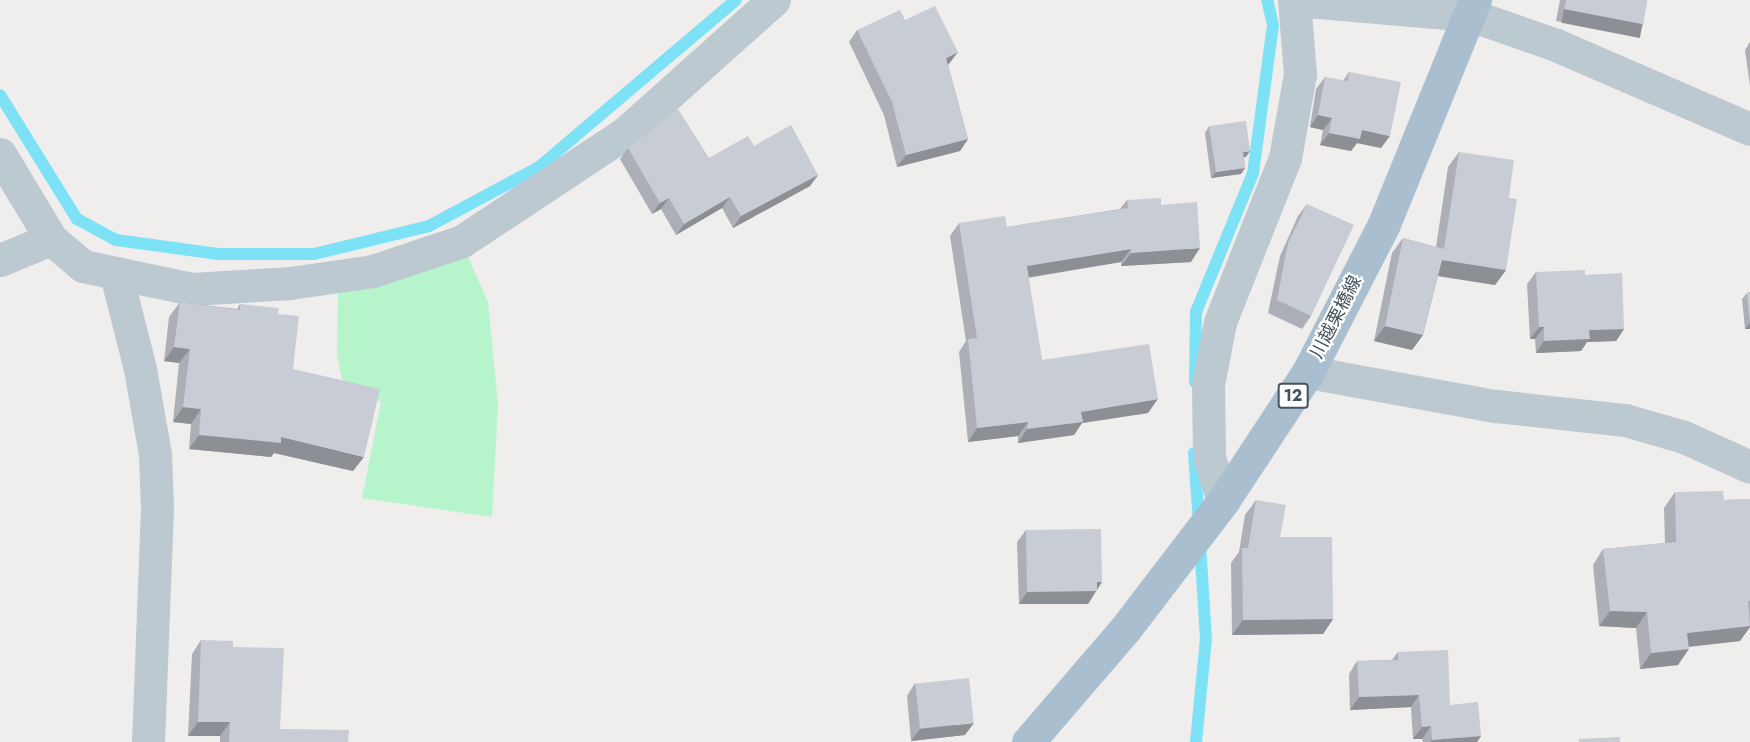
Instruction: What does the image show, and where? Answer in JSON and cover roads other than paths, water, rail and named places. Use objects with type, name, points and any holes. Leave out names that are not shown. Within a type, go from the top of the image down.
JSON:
[{"type":"main road","name":"川越栗橋線","points":[[1028,742],[1126,628],[1223,501],[1308,372],[1384,224],[1473,7]]},
{"type":"street","points":[[0,154],[51,239],[83,266],[192,289],[290,283],[373,271],[462,241],[625,133],[774,0]]},
{"type":"street","points":[[1223,501],[1209,458],[1208,385],[1221,322],[1285,158],[1300,74],[1294,0],[1473,7],[1750,129]]},
{"type":"street","points":[[0,260],[51,239]]},
{"type":"street","points":[[116,274],[140,369],[155,454],[157,508],[148,742]]},
{"type":"street","points":[[1308,372],[1496,405],[1625,420],[1684,436],[1750,467]]},
{"type":"waterway","points":[[0,95],[77,219],[116,240],[218,254],[314,254],[429,226],[539,167],[736,0]]},
{"type":"waterway","points":[[1195,382],[1196,312],[1253,173],[1273,25],[1267,0]]},
{"type":"waterway","points":[[1194,453],[1199,523]]},
{"type":"waterway","points":[[1196,742],[1206,639],[1200,543]]}]
